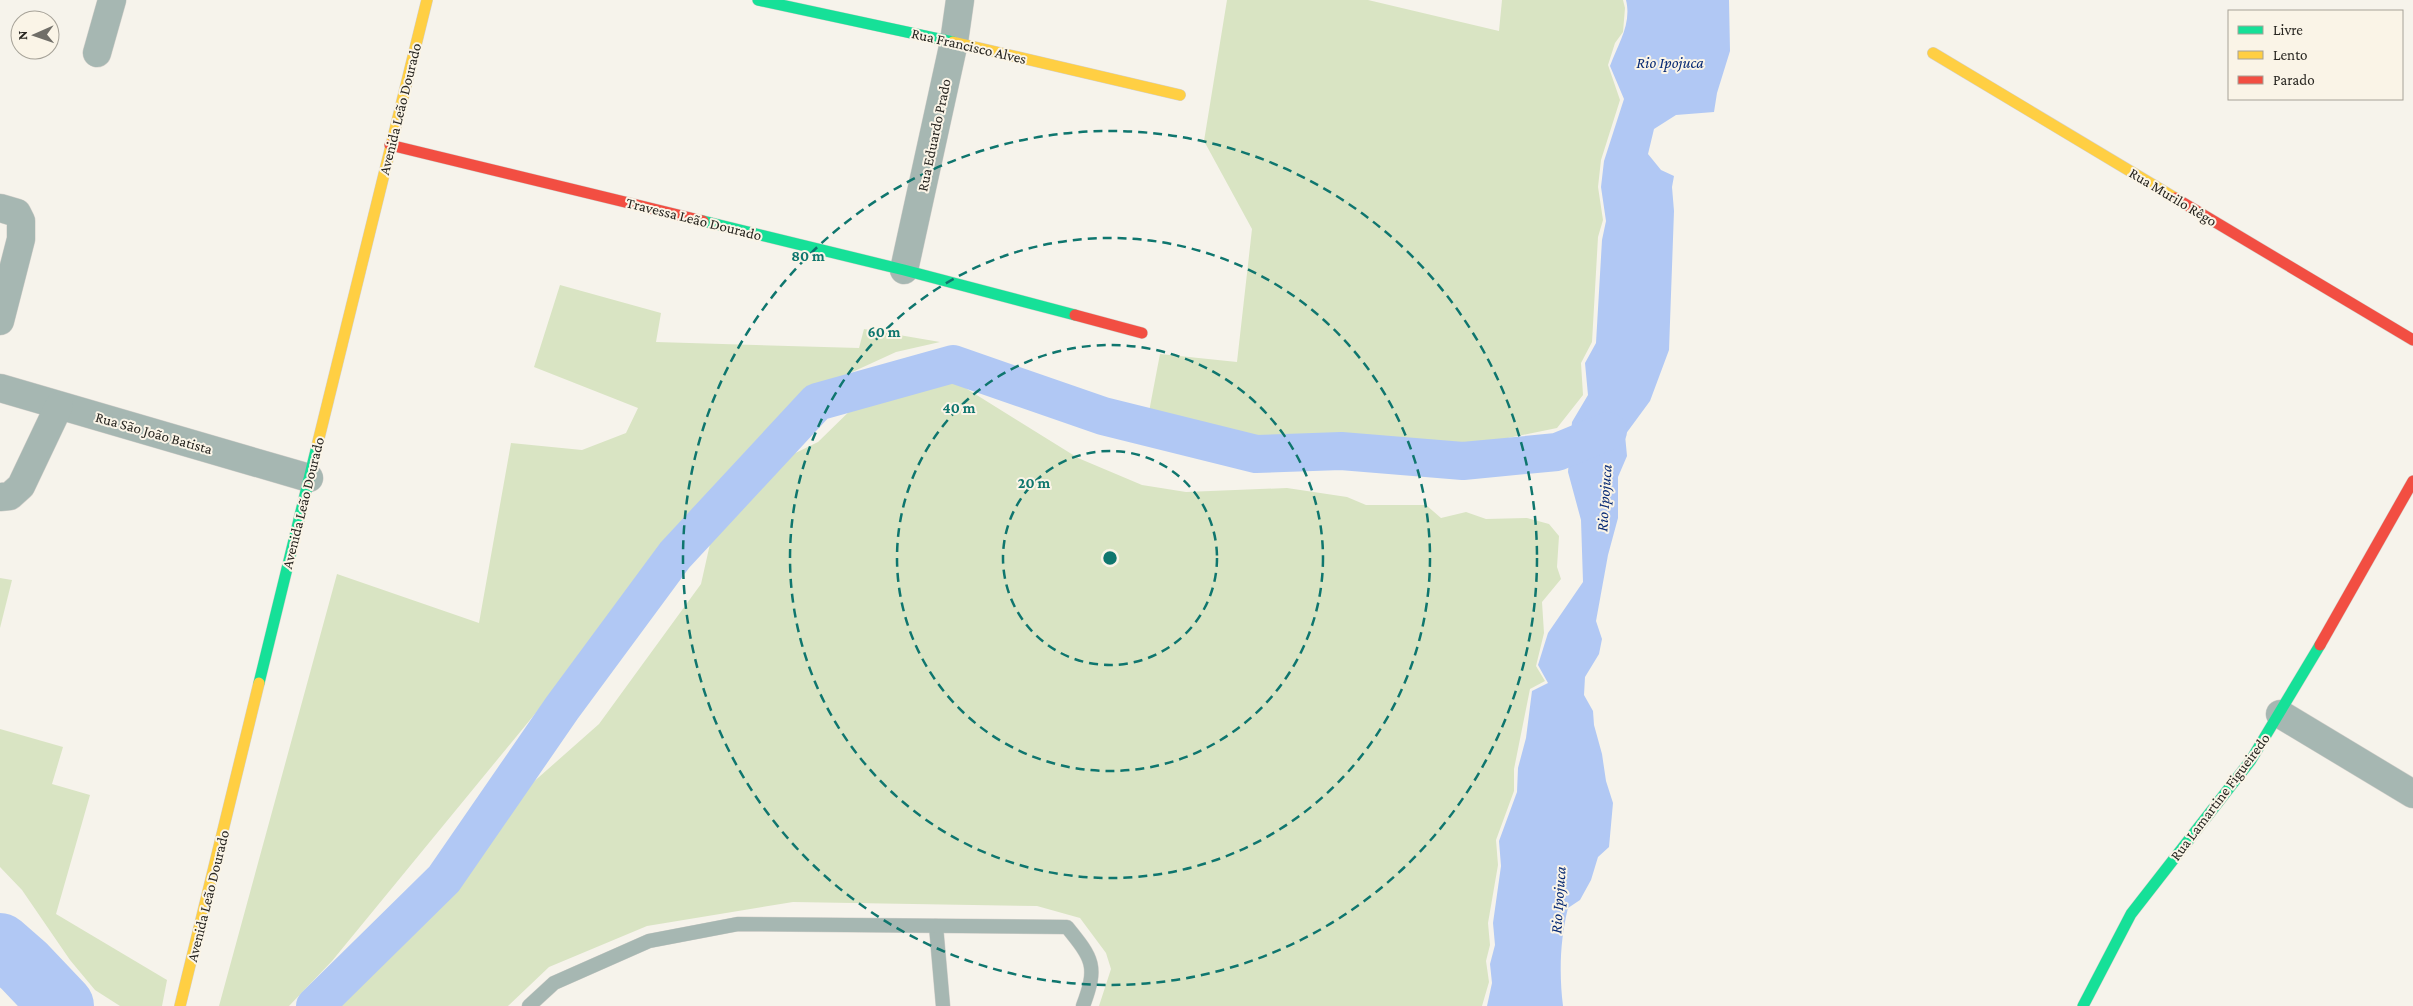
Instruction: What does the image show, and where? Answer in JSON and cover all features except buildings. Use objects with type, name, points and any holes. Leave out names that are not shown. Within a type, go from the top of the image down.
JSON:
[{"type":"street","points":[[97,53],[112,0]]},
{"type":"street","name":"Avenida Leão Dourado","points":[[180,1006],[427,0]]},
{"type":"street","name":"Rua Francisco Alves","points":[[758,0],[954,42],[1180,95]]},
{"type":"street","name":"Rua Eduardo Prado","points":[[904,270],[954,42],[960,0]]},
{"type":"street","name":"Rua Murilo Rêgo","points":[[1933,53],[2413,340]]},
{"type":"street","name":"Travessa Leão Dourado","points":[[390,145],[904,270],[1142,333]]},
{"type":"street","points":[[0,208],[17,213],[22,230],[0,321]]},
{"type":"street","name":"Rua São João Batista","points":[[0,388],[309,478]]},
{"type":"street","points":[[5,496],[21,486],[59,406]]},
{"type":"street","name":"Rua Lamartine Figueiredo","points":[[2083,1006],[2131,914],[2251,760],[2280,714],[2413,481]]},
{"type":"street","points":[[2280,714],[2413,794]]},
{"type":"lane","points":[[529,1006],[554,983],[650,942],[738,924],[1067,927],[1089,953],[1092,981],[1083,1006]]},
{"type":"lane","points":[[936,926],[943,1006]]},
{"type":"green space","points":[[1227,0],[1368,0],[1499,31],[1502,0],[1623,0],[1625,8],[1623,32],[1615,43],[1608,65],[1620,100],[1601,160],[1598,187],[1603,220],[1598,237],[1592,342],[1581,363],[1583,395],[1557,428],[1469,446],[1347,441],[1257,444],[1148,417],[1160,354],[1237,362],[1252,229],[1204,141]]},
{"type":"green space","points":[[560,285],[661,313],[656,342],[859,348],[864,329],[940,342],[896,352],[800,396],[668,536],[566,676],[332,961],[289,1006],[219,1006],[337,574],[479,623],[511,443],[582,450],[626,433],[638,408],[534,367]]},
{"type":"green space","points":[[912,383],[959,384],[1078,458],[1142,485],[1186,492],[1287,488],[1347,497],[1366,505],[1426,505],[1441,518],[1466,512],[1486,519],[1527,518],[1549,524],[1559,536],[1557,567],[1561,579],[1542,602],[1544,633],[1536,666],[1545,681],[1530,689],[1514,769],[1514,791],[1496,840],[1498,865],[1488,923],[1490,945],[1486,961],[1489,982],[1482,1006],[1099,1006],[1111,969],[1106,953],[1080,918],[1037,906],[793,902],[647,926],[549,967],[508,1006],[340,1006],[384,947],[434,903],[475,844],[530,785],[599,724],[701,584],[712,535],[779,461],[818,442],[863,398]]},
{"type":"green space","points":[[0,578],[12,580],[0,628]]},
{"type":"green space","points":[[0,729],[63,747],[52,784],[90,795],[56,914],[167,980],[162,1006],[120,1006],[95,990],[70,960],[22,890],[0,867]]},
{"type":"water","name":"Rio Ipojuca","points":[[1626,0],[1729,0],[1730,51],[1717,93],[1714,112],[1676,115],[1654,129],[1648,154],[1661,170],[1674,176],[1672,187],[1674,211],[1669,350],[1650,401],[1625,435],[1627,456],[1618,477],[1618,518],[1608,555],[1596,621],[1602,639],[1599,654],[1585,677],[1584,695],[1593,711],[1594,725],[1602,754],[1606,781],[1613,803],[1609,847],[1598,857],[1591,880],[1580,900],[1568,908],[1563,932],[1561,957],[1563,1006],[1487,1006],[1492,983],[1490,964],[1495,945],[1493,923],[1501,866],[1499,841],[1517,792],[1518,768],[1526,738],[1532,691],[1548,683],[1538,665],[1548,633],[1583,582],[1581,520],[1568,472],[1572,422],[1588,395],[1585,363],[1596,343],[1602,240],[1606,221],[1601,187],[1604,161],[1624,99],[1610,66],[1626,26]]},
{"type":"waterway","points":[[315,1006],[444,879],[562,708],[675,555],[817,402],[953,364],[1103,416],[1256,454],[1341,451],[1463,461],[1557,452],[1608,431]]},
{"type":"waterway","points":[[0,945],[24,966],[62,1006]]},
{"type":"traffic: fast","points":[[758,0],[953,42]]},
{"type":"traffic: fast","points":[[703,221],[904,270],[1075,315]]},
{"type":"traffic: fast","points":[[259,683],[317,446]]},
{"type":"traffic: fast","points":[[2083,1006],[2131,914],[2251,760],[2320,645]]},
{"type":"traffic: slow","points":[[317,446],[427,0]]},
{"type":"traffic: slow","points":[[953,42],[1180,95]]},
{"type":"traffic: slow","points":[[1933,53],[2175,198]]},
{"type":"traffic: slow","points":[[180,1006],[259,683]]},
{"type":"traffic: jam","points":[[390,145],[703,221]]},
{"type":"traffic: jam","points":[[2175,198],[2413,340]]},
{"type":"traffic: jam","points":[[1075,315],[1142,333]]},
{"type":"traffic: jam","points":[[2320,645],[2413,481]]}]
